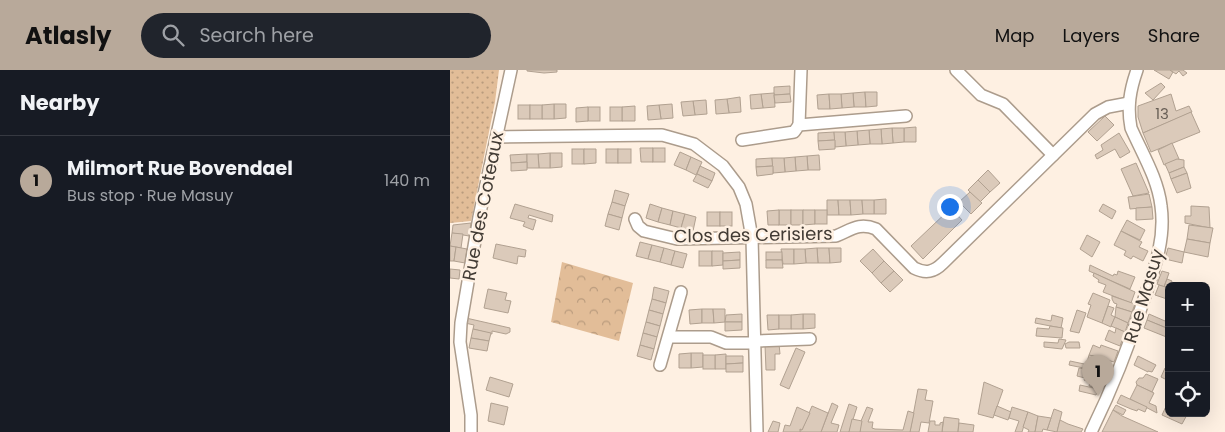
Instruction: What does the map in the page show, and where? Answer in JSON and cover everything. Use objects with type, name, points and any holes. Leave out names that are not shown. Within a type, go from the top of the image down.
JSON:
[{"type":"street","name":"Rue des Coteaux","points":[[471,432],[471,415],[460,342],[460,323],[479,217],[511,70]]},
{"type":"street","points":[[742,140],[794,132],[800,125],[801,70]]},
{"type":"street","points":[[956,70],[981,95],[1003,104],[1053,155],[1101,110],[1118,104],[1129,103]]},
{"type":"street","name":"Rue Masuy","points":[[1091,432],[1127,352],[1156,264],[1162,234],[1161,204],[1158,192],[1131,128],[1129,96],[1137,70]]},
{"type":"street","points":[[800,125],[906,116]]},
{"type":"street","points":[[497,137],[657,135],[694,144],[723,166],[738,187],[746,204],[752,238],[757,432]]},
{"type":"street","name":"Clos des Cerisiers","points":[[635,220],[638,226],[644,230],[677,239],[836,236],[855,227],[871,226],[876,228],[914,268],[921,272],[934,271],[1053,155]]},
{"type":"street","points":[[660,365],[681,292]]},
{"type":"street","points":[[669,337],[711,337],[726,343],[810,339]]},
{"type":"green space","points":[[450,70],[499,70],[495,102],[471,221],[450,223]]},
{"type":"green space","points":[[562,262],[633,283],[619,341],[551,322]]},
{"type":"building","points":[[527,70],[557,70],[557,72],[544,73]]},
{"type":"building","points":[[1154,70],[1170,70],[1173,72],[1169,79]]},
{"type":"building","points":[[1170,70],[1183,70],[1187,73],[1183,76],[1179,71],[1176,74]]},
{"type":"building","points":[[1161,83],[1165,87],[1153,100],[1145,93]]},
{"type":"building","points":[[790,86],[790,94],[774,95],[774,87]]},
{"type":"building","points":[[865,92],[866,107],[854,107],[853,93]]},
{"type":"building","points":[[865,92],[877,92],[877,106],[866,107]]},
{"type":"building","points":[[774,93],[775,107],[763,108],[761,94]]},
{"type":"building","points":[[853,93],[854,107],[842,108],[841,94]]},
{"type":"building","points":[[761,94],[763,108],[751,109],[750,95]]},
{"type":"building","points":[[790,94],[791,102],[775,103],[774,95]]},
{"type":"building","points":[[829,94],[830,109],[818,109],[817,95]]},
{"type":"building","points":[[829,94],[841,94],[842,108],[830,109]]},
{"type":"building","points":[[1171,94],[1176,111],[1189,106],[1192,112],[1143,133],[1138,117],[1138,106]]},
{"type":"building","points":[[740,97],[741,112],[729,113],[727,99]]},
{"type":"building","points":[[727,99],[729,113],[716,114],[715,100]]},
{"type":"building","points":[[706,100],[707,114],[695,115],[693,101]]},
{"type":"building","points":[[693,101],[695,115],[683,116],[681,102]]},
{"type":"building","points":[[554,104],[566,104],[566,118],[554,119]]},
{"type":"building","points":[[554,104],[554,119],[542,119],[542,105]]},
{"type":"building","points":[[672,104],[673,118],[661,119],[659,105]]},
{"type":"building","points":[[518,105],[530,105],[530,119],[518,119]]},
{"type":"building","points":[[530,105],[542,105],[542,119],[530,119]]},
{"type":"building","points":[[659,105],[661,119],[648,120],[647,106]]},
{"type":"building","points":[[635,106],[635,121],[622,121],[622,107]]},
{"type":"building","points":[[588,107],[600,107],[600,121],[588,121]]},
{"type":"building","points":[[588,107],[588,121],[576,122],[576,108]]},
{"type":"building","points":[[610,107],[622,107],[622,121],[610,121]]},
{"type":"building","points":[[1191,112],[1200,132],[1151,152],[1143,133]]},
{"type":"building","points":[[1105,116],[1114,125],[1097,141],[1088,132]]},
{"type":"building","points":[[916,127],[916,142],[904,142],[904,128]]},
{"type":"building","points":[[892,128],[904,128],[904,142],[893,143]]},
{"type":"building","points":[[892,128],[893,143],[882,144],[881,129]]},
{"type":"building","points":[[881,129],[882,144],[870,144],[869,130]]},
{"type":"building","points":[[869,130],[870,144],[858,145],[857,131]]},
{"type":"building","points":[[857,131],[858,145],[846,146],[845,132]]},
{"type":"building","points":[[834,132],[835,140],[818,141],[818,133]]},
{"type":"building","points":[[834,132],[845,132],[846,146],[835,147]]},
{"type":"building","points":[[1119,133],[1130,152],[1120,158],[1115,149],[1097,159],[1095,155],[1103,150],[1101,145]]},
{"type":"building","points":[[835,140],[835,149],[819,150],[818,141]]},
{"type":"building","points":[[1172,143],[1179,159],[1164,165],[1158,150]]},
{"type":"building","points":[[640,148],[653,148],[653,162],[641,162]]},
{"type":"building","points":[[653,148],[665,148],[665,162],[653,162]]},
{"type":"building","points":[[572,149],[584,149],[584,164],[572,164]]},
{"type":"building","points":[[584,149],[596,149],[596,163],[584,164]]},
{"type":"building","points":[[606,149],[618,149],[618,163],[606,163]]},
{"type":"building","points":[[618,149],[631,149],[631,163],[618,163]]},
{"type":"building","points":[[680,152],[691,157],[686,170],[674,165]]},
{"type":"building","points":[[550,153],[562,153],[562,167],[550,168]]},
{"type":"building","points":[[550,153],[550,168],[539,168],[538,154]]},
{"type":"building","points":[[527,154],[527,162],[511,163],[510,155]]},
{"type":"building","points":[[527,154],[538,154],[539,168],[527,168]]},
{"type":"building","points":[[819,155],[820,170],[808,170],[807,156]]},
{"type":"building","points":[[807,156],[808,170],[796,171],[795,157]]},
{"type":"building","points":[[691,157],[702,162],[696,175],[686,170]]},
{"type":"building","points":[[795,157],[796,171],[785,172],[784,158]]},
{"type":"building","points":[[772,158],[773,166],[756,167],[756,159]]},
{"type":"building","points":[[772,158],[784,158],[785,172],[773,173]]},
{"type":"building","points":[[1177,159],[1184,160],[1184,167],[1169,173],[1165,164]]},
{"type":"building","points":[[527,162],[527,170],[511,171],[511,163]]},
{"type":"building","points":[[1136,163],[1149,193],[1133,196],[1121,169]]},
{"type":"building","points":[[700,166],[715,173],[712,181],[697,174]]},
{"type":"building","points":[[773,166],[773,174],[757,176],[756,167]]},
{"type":"building","points":[[1184,167],[1187,173],[1171,179],[1169,173]]},
{"type":"building","points":[[988,170],[1000,183],[990,192],[978,180]]},
{"type":"building","points":[[1187,173],[1191,188],[1177,193],[1171,179]]},
{"type":"building","points":[[697,174],[712,181],[708,188],[693,181]]},
{"type":"building","points":[[978,180],[990,192],[980,202],[968,190]]},
{"type":"building","points":[[615,190],[629,194],[625,206],[612,202]]},
{"type":"building","points":[[970,192],[982,203],[971,214],[959,202]]},
{"type":"building","points":[[1149,194],[1152,207],[1130,209],[1128,197]]},
{"type":"building","points":[[886,199],[886,214],[874,214],[874,200]]},
{"type":"building","points":[[827,200],[838,200],[839,215],[827,215]]},
{"type":"building","points":[[838,200],[850,200],[851,215],[839,215]]},
{"type":"building","points":[[850,200],[862,200],[863,214],[851,215]]},
{"type":"building","points":[[862,200],[874,200],[874,214],[863,214]]},
{"type":"building","points":[[612,202],[625,206],[622,218],[608,214]]},
{"type":"building","points":[[515,204],[553,215],[552,222],[529,215],[528,218],[536,220],[533,230],[523,226],[525,222],[510,218]]},
{"type":"building","points":[[650,204],[662,208],[658,222],[646,218]]},
{"type":"building","points":[[1103,204],[1116,211],[1112,219],[1099,211]]},
{"type":"building","points":[[1191,206],[1209,207],[1210,228],[1185,223],[1185,216],[1191,216]]},
{"type":"building","points":[[1152,207],[1153,219],[1136,220],[1136,208]]},
{"type":"building","points":[[662,208],[673,211],[670,225],[658,222]]},
{"type":"building","points":[[951,208],[962,220],[923,259],[911,246]]},
{"type":"building","points":[[779,210],[791,210],[791,225],[779,225]]},
{"type":"building","points":[[779,210],[779,225],[768,225],[767,211]]},
{"type":"building","points":[[791,210],[803,210],[803,225],[791,225]]},
{"type":"building","points":[[803,210],[815,210],[815,224],[803,225]]},
{"type":"building","points":[[815,210],[827,210],[827,224],[815,224]]},
{"type":"building","points":[[673,211],[685,214],[681,228],[670,225]]},
{"type":"building","points":[[707,212],[720,212],[720,226],[707,226]]},
{"type":"building","points":[[720,212],[732,212],[732,226],[720,226]]},
{"type":"building","points":[[608,214],[622,218],[619,230],[605,226]]},
{"type":"building","points":[[685,214],[696,217],[693,231],[681,228]]},
{"type":"building","points":[[1127,220],[1145,230],[1140,240],[1121,231]]},
{"type":"building","points":[[471,223],[469,236],[452,233],[453,225]]},
{"type":"building","points":[[1189,225],[1213,228],[1210,243],[1187,239]]},
{"type":"building","points":[[1121,231],[1142,242],[1139,247],[1148,251],[1143,261],[1133,256],[1131,259],[1124,255],[1126,251],[1114,245]]},
{"type":"building","points":[[452,233],[463,234],[461,248],[450,246]]},
{"type":"building","points":[[1087,235],[1100,242],[1092,257],[1080,249]]},
{"type":"building","points":[[1187,239],[1210,243],[1208,257],[1184,252]]},
{"type":"building","points":[[640,242],[652,245],[648,259],[636,256]]},
{"type":"building","points":[[496,244],[526,250],[525,257],[518,256],[517,264],[493,258]]},
{"type":"building","points":[[652,245],[664,248],[660,262],[648,259]]},
{"type":"building","points":[[450,246],[456,247],[454,261],[450,261]]},
{"type":"building","points":[[456,247],[467,249],[465,263],[454,261]]},
{"type":"building","points":[[664,248],[675,251],[671,265],[660,262]]},
{"type":"building","points":[[817,248],[829,248],[830,263],[818,263]]},
{"type":"building","points":[[817,248],[818,263],[806,263],[805,249]]},
{"type":"building","points":[[829,248],[841,248],[841,262],[830,263]]},
{"type":"building","points":[[1168,248],[1184,252],[1182,263],[1165,259]]},
{"type":"building","points":[[781,249],[794,249],[794,264],[783,264]]},
{"type":"building","points":[[794,249],[805,249],[806,263],[794,264]]},
{"type":"building","points":[[873,249],[884,261],[872,273],[860,261]]},
{"type":"building","points":[[675,251],[687,254],[683,268],[671,265]]},
{"type":"building","points":[[699,251],[712,251],[712,266],[699,266]]},
{"type":"building","points":[[712,251],[723,251],[723,265],[712,266]]},
{"type":"building","points":[[740,252],[740,260],[723,261],[723,253]]},
{"type":"building","points":[[766,252],[782,252],[782,260],[766,260]]},
{"type":"building","points":[[740,260],[740,268],[723,269],[723,261]]},
{"type":"building","points":[[766,260],[782,260],[783,268],[766,268]]},
{"type":"building","points":[[884,261],[894,271],[881,283],[872,273]]},
{"type":"building","points":[[1090,265],[1113,276],[1114,274],[1117,275],[1118,271],[1135,277],[1130,289],[1089,271]]},
{"type":"building","points":[[450,269],[460,270],[459,279],[450,278]]},
{"type":"building","points":[[894,271],[903,280],[890,292],[881,283]]},
{"type":"building","points":[[1162,271],[1169,273],[1164,287],[1157,284]]},
{"type":"building","points":[[1094,273],[1135,292],[1131,303],[1103,292],[1106,285],[1098,282],[1099,280],[1093,276]]},
{"type":"building","points":[[1159,285],[1165,287],[1165,298],[1155,295]]},
{"type":"building","points":[[654,287],[669,291],[666,303],[652,299]]},
{"type":"building","points":[[488,289],[507,293],[505,300],[511,301],[508,313],[484,308]]},
{"type":"building","points":[[1093,293],[1110,300],[1102,323],[1087,317],[1091,305],[1088,304]]},
{"type":"building","points":[[1112,296],[1135,304],[1132,312],[1116,307],[1117,304],[1114,303]]},
{"type":"building","points":[[652,299],[666,303],[663,314],[649,310]]},
{"type":"building","points":[[1108,306],[1114,308],[1111,315],[1115,317],[1111,327],[1102,323]]},
{"type":"building","points":[[1116,307],[1132,312],[1128,323],[1115,317]]},
{"type":"building","points":[[702,309],[702,323],[690,324],[689,310]]},
{"type":"building","points":[[702,309],[713,309],[714,323],[702,323]]},
{"type":"building","points":[[713,309],[725,309],[725,322],[714,323]]},
{"type":"building","points":[[649,310],[663,314],[660,326],[646,322]]},
{"type":"building","points":[[1077,310],[1086,313],[1079,333],[1070,331]]},
{"type":"building","points":[[742,314],[742,322],[725,322],[726,315]]},
{"type":"building","points":[[803,314],[815,314],[815,328],[803,329]]},
{"type":"building","points":[[803,314],[803,329],[791,329],[791,315]]},
{"type":"building","points":[[1149,314],[1165,321],[1165,327],[1147,320]]},
{"type":"building","points":[[767,315],[779,315],[779,329],[768,330]]},
{"type":"building","points":[[779,315],[791,315],[791,329],[779,329]]},
{"type":"building","points":[[1052,315],[1063,318],[1061,328],[1035,323],[1036,318],[1051,321]]},
{"type":"building","points":[[1115,317],[1128,323],[1125,332],[1111,326]]},
{"type":"building","points":[[466,318],[510,328],[510,332],[506,334],[492,331],[492,334],[473,329],[474,325],[465,323]]},
{"type":"building","points":[[1147,320],[1165,327],[1165,336],[1144,328]]},
{"type":"building","points":[[646,322],[660,326],[657,337],[643,333]]},
{"type":"building","points":[[725,322],[742,322],[742,330],[725,331]]},
{"type":"building","points":[[1050,326],[1063,328],[1062,338],[1036,336],[1037,328],[1049,329]]},
{"type":"building","points":[[1116,328],[1125,332],[1120,346],[1105,340],[1109,330],[1115,333]]},
{"type":"building","points":[[473,329],[491,333],[489,341],[471,338]]},
{"type":"building","points":[[643,333],[657,337],[654,349],[640,345]]},
{"type":"building","points":[[471,338],[489,341],[487,351],[469,348]]},
{"type":"building","points":[[1059,339],[1066,340],[1062,349],[1044,347],[1044,342],[1058,343]]},
{"type":"building","points":[[1079,342],[1080,348],[1066,348],[1065,344]]},
{"type":"building","points":[[779,344],[780,354],[775,354],[775,370],[766,370],[765,345]]},
{"type":"building","points":[[640,345],[654,349],[651,360],[637,356]]},
{"type":"building","points":[[1093,345],[1100,348],[1101,345],[1118,351],[1114,362],[1089,355]]},
{"type":"building","points":[[796,348],[805,352],[789,389],[780,385]]},
{"type":"building","points":[[691,353],[703,353],[703,367],[691,368]]},
{"type":"building","points":[[691,353],[691,368],[679,368],[679,354]]},
{"type":"building","points":[[726,354],[726,369],[715,369],[715,355]]},
{"type":"building","points":[[703,355],[715,355],[715,369],[703,369]]},
{"type":"building","points":[[1089,355],[1106,359],[1103,372],[1069,365],[1070,361],[1089,365],[1089,362],[1087,362]]},
{"type":"building","points":[[726,356],[743,356],[743,363],[726,364]]},
{"type":"building","points":[[1138,356],[1156,365],[1152,372],[1134,365]]},
{"type":"building","points":[[743,363],[743,372],[726,372],[726,364]]},
{"type":"building","points":[[1079,368],[1102,372],[1098,389],[1089,386],[1090,382],[1084,380],[1085,378],[1077,376]]},
{"type":"building","points":[[1165,368],[1165,379],[1161,377]]},
{"type":"building","points":[[1146,374],[1158,379],[1152,392],[1137,385],[1136,382]]},
{"type":"building","points":[[490,377],[513,384],[509,397],[486,390]]},
{"type":"building","points":[[984,382],[1003,390],[993,418],[978,414]]},
{"type":"building","points":[[1080,385],[1098,389],[1096,395],[1079,391]]},
{"type":"building","points":[[1137,385],[1154,393],[1149,403],[1156,406],[1157,413],[1130,399]]},
{"type":"building","points":[[918,389],[927,390],[925,400],[933,401],[929,423],[921,422],[919,432],[910,432]]},
{"type":"building","points":[[1121,395],[1147,407],[1145,412],[1117,403]]},
{"type":"building","points":[[491,403],[508,407],[504,425],[488,421]]},
{"type":"building","points":[[832,403],[838,406],[831,423],[839,425],[837,432],[821,432]]},
{"type":"building","points":[[849,404],[857,407],[849,432],[840,432]]},
{"type":"building","points":[[1116,405],[1126,410],[1123,415],[1113,410]]},
{"type":"building","points":[[812,406],[828,413],[821,432],[800,432],[800,429],[802,430]]},
{"type":"building","points":[[997,406],[1011,412],[1008,420],[994,415]]},
{"type":"building","points":[[797,407],[810,413],[802,430],[800,429],[800,432],[783,432],[785,425],[790,426]]},
{"type":"building","points":[[867,407],[873,409],[868,422],[873,422],[872,428],[875,429],[903,430],[908,411],[914,413],[910,432],[860,432],[861,421]]},
{"type":"building","points":[[1012,407],[1028,412],[1022,432],[1015,432],[1019,421],[1009,418]]},
{"type":"building","points":[[1054,409],[1062,412],[1057,432],[1047,430]]},
{"type":"building","points":[[1113,410],[1122,416],[1158,432],[1102,432]]},
{"type":"building","points":[[1028,412],[1038,416],[1035,432],[1028,432],[1029,430],[1023,427]]},
{"type":"building","points":[[1038,416],[1051,418],[1047,430],[1043,429],[1042,432],[1035,432]]},
{"type":"building","points":[[944,417],[959,419],[958,432],[942,432]]},
{"type":"building","points":[[1166,417],[1186,417],[1182,424]]},
{"type":"building","points":[[852,419],[862,421],[860,432],[849,432]]},
{"type":"building","points":[[1060,420],[1083,429],[1081,432],[1057,432]]},
{"type":"building","points":[[773,421],[780,423],[778,432],[768,432]]},
{"type":"building","points":[[930,421],[935,421],[935,425],[940,425],[943,422],[942,432],[928,432]]},
{"type":"building","points":[[959,423],[974,425],[973,432],[958,432]]},
{"type":"place","name":"Milmort Rue Bovendael","points":[[1098,396]]}]
